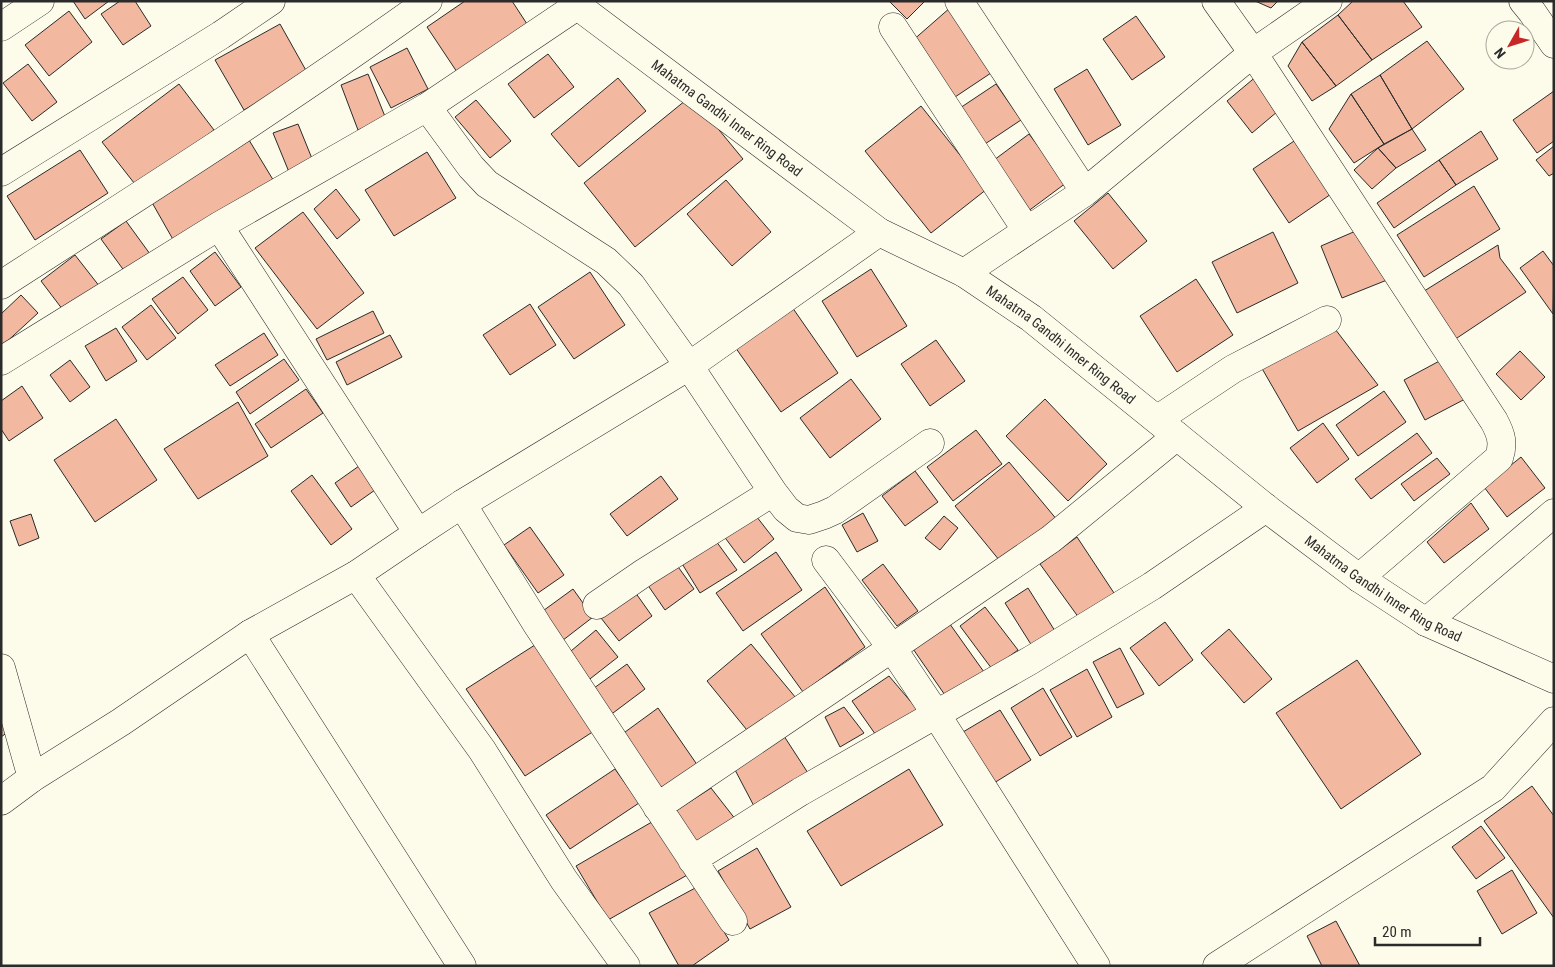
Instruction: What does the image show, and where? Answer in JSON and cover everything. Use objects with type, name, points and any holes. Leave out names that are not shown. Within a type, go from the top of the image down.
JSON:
[{"type":"street","points":[[1,27],[40,1]]},
{"type":"street","points":[[1,172],[271,1]]},
{"type":"street","points":[[1,285],[211,150],[376,39],[428,1]]},
{"type":"street","points":[[959,1],[1086,192]]},
{"type":"street","points":[[1216,1],[1254,53],[1501,434],[1503,448],[1499,458],[1359,578]]},
{"type":"street","points":[[964,273],[1086,192],[1254,53],[1328,1]]},
{"type":"street","points":[[1523,1],[1554,44]]},
{"type":"street","points":[[1,361],[220,226],[426,107],[574,4]]},
{"type":"street","name":"Mahatma Gandhi Inner Ring Road","points":[[574,4],[879,232],[964,273],[1031,318],[1266,508],[1359,578],[1426,622],[1554,679]]},
{"type":"street","points":[[893,27],[1027,231]]},
{"type":"street","points":[[426,107],[471,167],[488,184],[606,261],[632,285],[689,366],[773,492],[786,509],[797,518],[809,520],[835,510],[930,443]]},
{"type":"street","points":[[220,226],[418,533]]},
{"type":"street","points":[[1,801],[32,778],[121,722],[250,634],[356,575],[462,504],[689,366],[879,232]]},
{"type":"street","points":[[657,806],[992,581],[1051,539],[1167,428],[1233,369],[1327,320]]},
{"type":"street","points":[[597,605],[645,572],[773,492]]},
{"type":"street","points":[[462,504],[538,626],[733,921]]},
{"type":"street","points":[[692,860],[800,792],[1031,660],[1152,586],[1266,508]]},
{"type":"street","points":[[1426,622],[1554,513]]},
{"type":"street","points":[[826,560],[892,648],[936,714],[1096,966]]},
{"type":"street","points":[[356,575],[482,750],[564,880],[626,966]]},
{"type":"street","points":[[250,634],[462,966]]},
{"type":"street","points":[[1,668],[32,778]]},
{"type":"street","points":[[1219,965],[1493,788],[1554,721]]},
{"type":"building","points":[[73,1],[109,1],[85,19]]},
{"type":"building","points":[[120,1],[135,1],[151,26],[123,45],[101,14]]},
{"type":"building","points":[[465,1],[512,1],[529,27],[459,75],[427,27]]},
{"type":"building","points":[[889,1],[925,1],[907,19]]},
{"type":"building","points":[[1255,1],[1278,1],[1271,8]]},
{"type":"building","points":[[1353,1],[1403,1],[1422,27],[1372,60],[1338,15]]},
{"type":"building","points":[[951,7],[997,69],[952,99],[911,42]]},
{"type":"building","points":[[69,11],[92,42],[49,76],[25,45]]},
{"type":"building","points":[[1338,15],[1372,60],[1336,86],[1302,42]]},
{"type":"building","points":[[1136,16],[1165,57],[1132,80],[1103,39]]},
{"type":"building","points":[[280,24],[308,74],[244,110],[215,60]]},
{"type":"building","points":[[1427,41],[1464,89],[1412,129],[1380,75]]},
{"type":"building","points":[[1302,42],[1336,86],[1312,101],[1288,66]]},
{"type":"building","points":[[407,48],[428,89],[391,108],[370,67]]},
{"type":"building","points":[[548,54],[574,87],[534,118],[508,84]]},
{"type":"building","points":[[28,64],[57,102],[32,121],[3,83]]},
{"type":"building","points":[[1087,69],[1121,125],[1088,145],[1054,89]]},
{"type":"building","points":[[368,74],[386,119],[358,130],[341,85]]},
{"type":"building","points":[[1258,75],[1284,106],[1252,133],[1227,101]]},
{"type":"building","points":[[1380,75],[1412,129],[1384,144],[1351,94]]},
{"type":"building","points":[[618,78],[646,111],[579,167],[551,134]]},
{"type":"building","points":[[179,84],[214,130],[138,188],[102,142]]},
{"type":"building","points":[[996,84],[1021,120],[982,146],[957,110]]},
{"type":"building","points":[[1554,91],[1554,141],[1537,153],[1513,120]]},
{"type":"building","points":[[1351,94],[1384,144],[1354,163],[1329,129]]},
{"type":"building","points":[[691,96],[743,159],[635,247],[584,183]]},
{"type":"building","points":[[476,100],[511,141],[490,158],[455,117]]},
{"type":"building","points":[[921,106],[987,189],[931,233],[865,151]]},
{"type":"building","points":[[298,124],[313,161],[289,172],[273,133]]},
{"type":"building","points":[[1412,129],[1426,150],[1396,168],[1378,148]]},
{"type":"building","points":[[1481,131],[1498,159],[1456,185],[1439,160]]},
{"type":"building","points":[[1029,134],[1066,183],[1027,212],[990,163]]},
{"type":"building","points":[[1297,139],[1334,192],[1289,223],[1253,169]]},
{"type":"building","points":[[249,140],[275,183],[175,243],[150,199]]},
{"type":"building","points":[[1554,146],[1554,173],[1549,176],[1536,160]]},
{"type":"building","points":[[1378,148],[1396,168],[1372,189],[1354,170]]},
{"type":"building","points":[[80,150],[108,193],[35,240],[7,196]]},
{"type":"building","points":[[427,152],[456,198],[394,236],[365,190]]},
{"type":"building","points":[[1439,160],[1456,185],[1394,228],[1377,203]]},
{"type":"building","points":[[726,180],[771,232],[732,266],[687,214]]},
{"type":"building","points":[[1474,186],[1500,229],[1424,277],[1397,235]]},
{"type":"building","points":[[336,189],[360,220],[337,239],[314,209]]},
{"type":"building","points":[[1108,193],[1147,241],[1113,269],[1074,221]]},
{"type":"building","points":[[303,212],[364,293],[317,329],[255,248]]},
{"type":"building","points":[[126,221],[150,254],[125,272],[101,239]]},
{"type":"building","points":[[1365,227],[1387,280],[1342,298],[1321,246]]},
{"type":"building","points":[[1273,232],[1298,283],[1237,313],[1212,262]]},
{"type":"building","points":[[1498,245],[1500,258],[1526,292],[1454,340],[1421,293]]},
{"type":"building","points":[[1543,251],[1554,266],[1553,314],[1520,268]]},
{"type":"building","points":[[215,252],[241,287],[215,306],[190,271]]},
{"type":"building","points":[[75,255],[100,287],[66,314],[41,281]]},
{"type":"building","points":[[871,269],[907,326],[857,357],[822,301]]},
{"type":"building","points":[[590,272],[625,325],[574,359],[538,307]]},
{"type":"building","points":[[183,277],[208,310],[178,334],[152,299]]},
{"type":"building","points":[[1196,279],[1233,335],[1177,372],[1140,316]]},
{"type":"building","points":[[21,295],[38,313],[1,347],[1,314]]},
{"type":"building","points":[[530,304],[556,345],[510,375],[483,335]]},
{"type":"building","points":[[151,305],[176,338],[147,360],[122,327]]},
{"type":"building","points":[[792,307],[838,373],[781,412],[735,347]]},
{"type":"building","points":[[373,311],[384,333],[327,360],[316,339]]},
{"type":"building","points":[[1332,325],[1378,385],[1298,431],[1260,365]]},
{"type":"building","points":[[116,328],[137,361],[106,381],[85,346]]},
{"type":"building","points":[[264,333],[278,355],[230,386],[215,365]]},
{"type":"building","points":[[390,335],[402,357],[347,385],[336,362]]},
{"type":"building","points":[[936,340],[965,381],[930,406],[901,364]]},
{"type":"building","points":[[1520,351],[1545,377],[1521,400],[1496,374]]},
{"type":"building","points":[[1445,358],[1467,398],[1425,420],[1404,380]]},
{"type":"building","points":[[284,359],[299,380],[250,414],[236,392]]},
{"type":"building","points":[[70,360],[90,387],[70,402],[50,375]]},
{"type":"building","points":[[851,379],[881,419],[830,458],[800,418]]},
{"type":"building","points":[[22,386],[43,418],[9,441],[1,429],[1,401]]},
{"type":"building","points":[[306,389],[323,413],[271,448],[255,424]]},
{"type":"building","points":[[1384,391],[1406,422],[1358,456],[1336,425]]},
{"type":"building","points":[[1045,399],[1107,464],[1068,501],[1006,436]]},
{"type":"building","points":[[238,402],[268,456],[198,499],[164,449]]},
{"type":"building","points":[[116,419],[157,480],[95,522],[54,460]]},
{"type":"building","points":[[1323,423],[1349,459],[1317,483],[1290,448]]},
{"type":"building","points":[[976,430],[1002,464],[953,501],[927,467]]},
{"type":"building","points":[[1417,433],[1432,453],[1371,499],[1355,479]]},
{"type":"building","points":[[1521,457],[1545,488],[1507,517],[1484,487]]},
{"type":"building","points":[[1437,458],[1450,474],[1414,501],[1401,484]]},
{"type":"building","points":[[1009,462],[1058,521],[1004,566],[955,506]]},
{"type":"building","points":[[359,466],[375,490],[351,507],[335,483]]},
{"type":"building","points":[[915,471],[938,502],[905,526],[882,496]]},
{"type":"building","points":[[312,475],[352,529],[331,545],[291,491]]},
{"type":"building","points":[[661,476],[678,499],[627,536],[610,514]]},
{"type":"building","points":[[1471,503],[1489,529],[1444,563],[1427,542]]},
{"type":"building","points":[[753,512],[774,539],[744,563],[723,535]]},
{"type":"building","points":[[863,513],[878,541],[857,552],[842,525]]},
{"type":"building","points":[[31,514],[39,538],[19,546],[10,521]]},
{"type":"building","points":[[944,516],[958,528],[940,550],[925,538]]},
{"type":"building","points":[[530,527],[564,575],[538,593],[504,545]]},
{"type":"building","points":[[1077,537],[1114,593],[1079,618],[1040,564]]},
{"type":"building","points":[[716,541],[737,570],[700,593],[681,562]]},
{"type":"building","points":[[776,552],[802,590],[743,631],[716,593]]},
{"type":"building","points":[[676,564],[694,589],[665,610],[647,584]]},
{"type":"building","points":[[883,564],[918,611],[897,626],[862,580]]},
{"type":"building","points":[[825,587],[865,647],[803,692],[761,634]]},
{"type":"building","points":[[1028,588],[1055,631],[1032,646],[1005,603]]},
{"type":"building","points":[[573,589],[593,617],[558,644],[536,616]]},
{"type":"building","points":[[635,592],[652,616],[619,641],[601,618]]},
{"type":"building","points":[[985,607],[1018,650],[992,669],[960,626]]},
{"type":"building","points":[[947,620],[984,672],[947,698],[911,646]]},
{"type":"building","points":[[1165,622],[1193,660],[1159,686],[1130,648]]},
{"type":"building","points":[[1229,629],[1272,679],[1244,703],[1201,653]]},
{"type":"building","points":[[596,630],[618,657],[586,682],[565,656]]},
{"type":"building","points":[[538,643],[594,731],[525,776],[466,689]]},
{"type":"building","points":[[751,644],[796,698],[751,735],[707,681]]},
{"type":"building","points":[[1120,648],[1144,694],[1117,708],[1093,662]]},
{"type":"building","points":[[1357,660],[1421,754],[1341,809],[1276,713]]},
{"type":"building","points":[[627,664],[645,689],[609,716],[590,691]]},
{"type":"building","points":[[1087,669],[1112,717],[1077,737],[1050,690]]},
{"type":"building","points":[[889,676],[917,709],[878,738],[852,701]]},
{"type":"building","points":[[1043,688],[1072,737],[1040,756],[1011,708]]},
{"type":"building","points":[[844,707],[864,733],[840,747],[825,717]]},
{"type":"building","points":[[658,708],[698,766],[660,793],[621,735]]},
{"type":"building","points":[[1000,710],[1031,760],[994,783],[963,732]]},
{"type":"building","points":[[1,722],[8,732],[1,737]]},
{"type":"building","points":[[782,733],[808,773],[755,808],[734,768]]},
{"type":"building","points":[[615,769],[639,803],[570,849],[546,815]]},
{"type":"building","points":[[909,769],[943,825],[841,886],[807,831]]},
{"type":"building","points":[[1532,786],[1554,816],[1554,918],[1484,821]]},
{"type":"building","points":[[711,788],[736,820],[691,845],[674,812]]},
{"type":"building","points":[[657,819],[689,874],[608,920],[576,866]]},
{"type":"building","points":[[1481,826],[1505,858],[1476,879],[1452,847]]},
{"type":"building","points":[[757,848],[791,907],[750,929],[718,871]]},
{"type":"building","points":[[1512,870],[1537,913],[1502,934],[1477,891]]},
{"type":"building","points":[[697,887],[729,940],[692,966],[679,966],[649,913]]},
{"type":"building","points":[[1336,921],[1360,966],[1322,966],[1307,936]]}]
